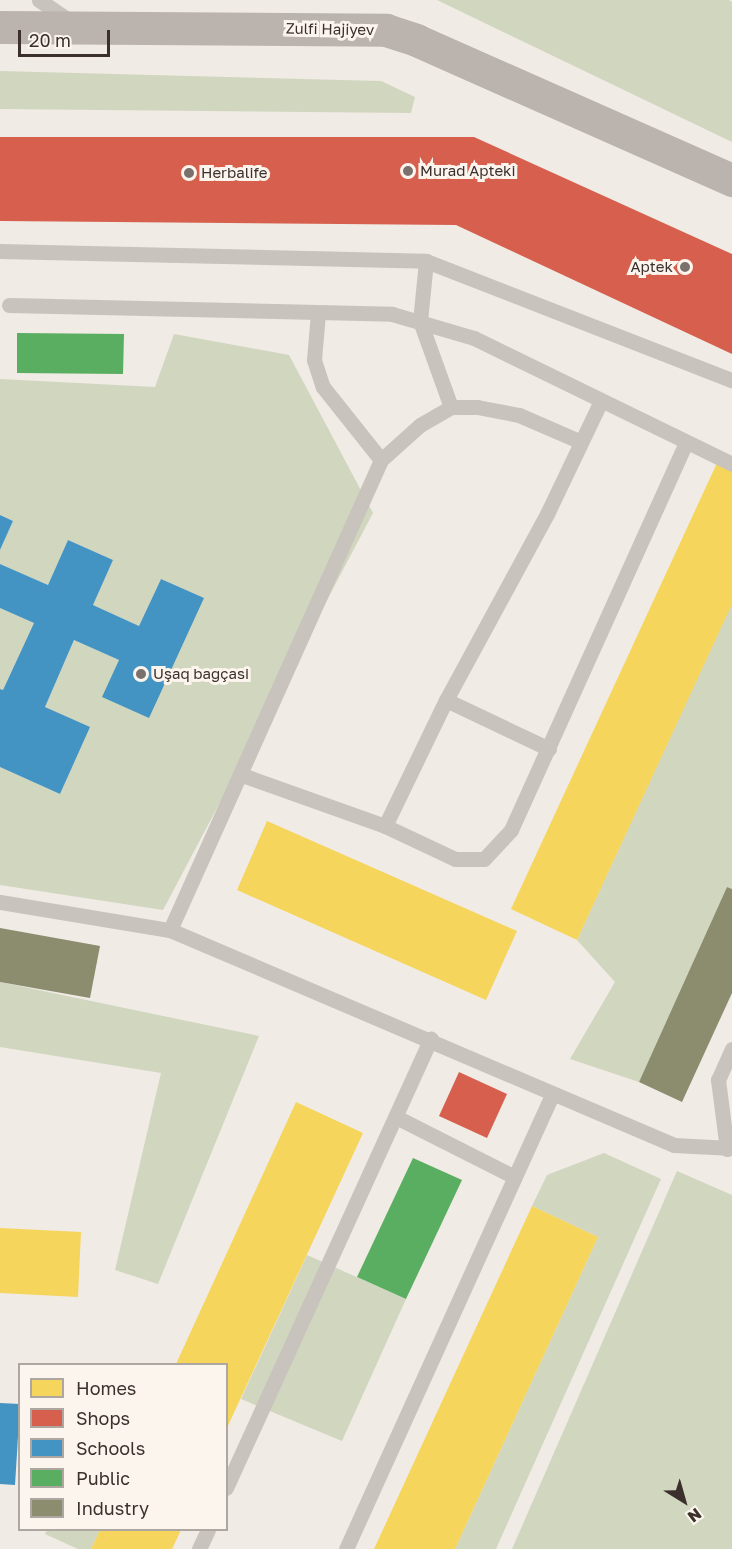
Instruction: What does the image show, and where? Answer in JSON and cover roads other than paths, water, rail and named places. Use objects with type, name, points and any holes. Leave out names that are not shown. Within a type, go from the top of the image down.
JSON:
[{"type":"main road","name":"Zulfi Hajiyev","points":[[0,27],[386,30],[723,174]]},
{"type":"lane","points":[[39,0],[82,28]]},
{"type":"lane","points":[[0,251],[426,261],[732,380]]},
{"type":"lane","points":[[426,261],[420,321],[451,407]]},
{"type":"lane","points":[[9,305],[392,314],[474,338],[685,444],[732,464]]},
{"type":"lane","points":[[318,313],[314,360],[324,387],[338,410],[381,460]]},
{"type":"lane","points":[[385,826],[446,700],[547,514],[579,441],[601,402]]},
{"type":"lane","points":[[170,930],[242,775],[367,484],[381,460],[420,425],[451,407],[477,407],[519,415],[579,441]]},
{"type":"lane","points":[[242,775],[385,826],[455,859],[484,859],[511,830],[685,444]]},
{"type":"lane","points":[[446,700],[549,749]]},
{"type":"lane","points":[[0,902],[170,930],[431,1039],[552,1095],[674,1145],[729,1149],[718,1080],[732,1049]]},
{"type":"lane","points":[[228,1484],[431,1039]]},
{"type":"lane","points":[[346,1549],[552,1095]]},
{"type":"lane","points":[[396,1117],[515,1177]]},
{"type":"lane","points":[[199,1549],[208,1531]]},
{"type":"place","name":"Murad Apteki","points":[[408,171]]},
{"type":"place","name":"Herbalife","points":[[189,173]]},
{"type":"place","name":"Aptek","points":[[685,267]]},
{"type":"place","name":"Uşaq bağçasi","points":[[141,674]]}]
